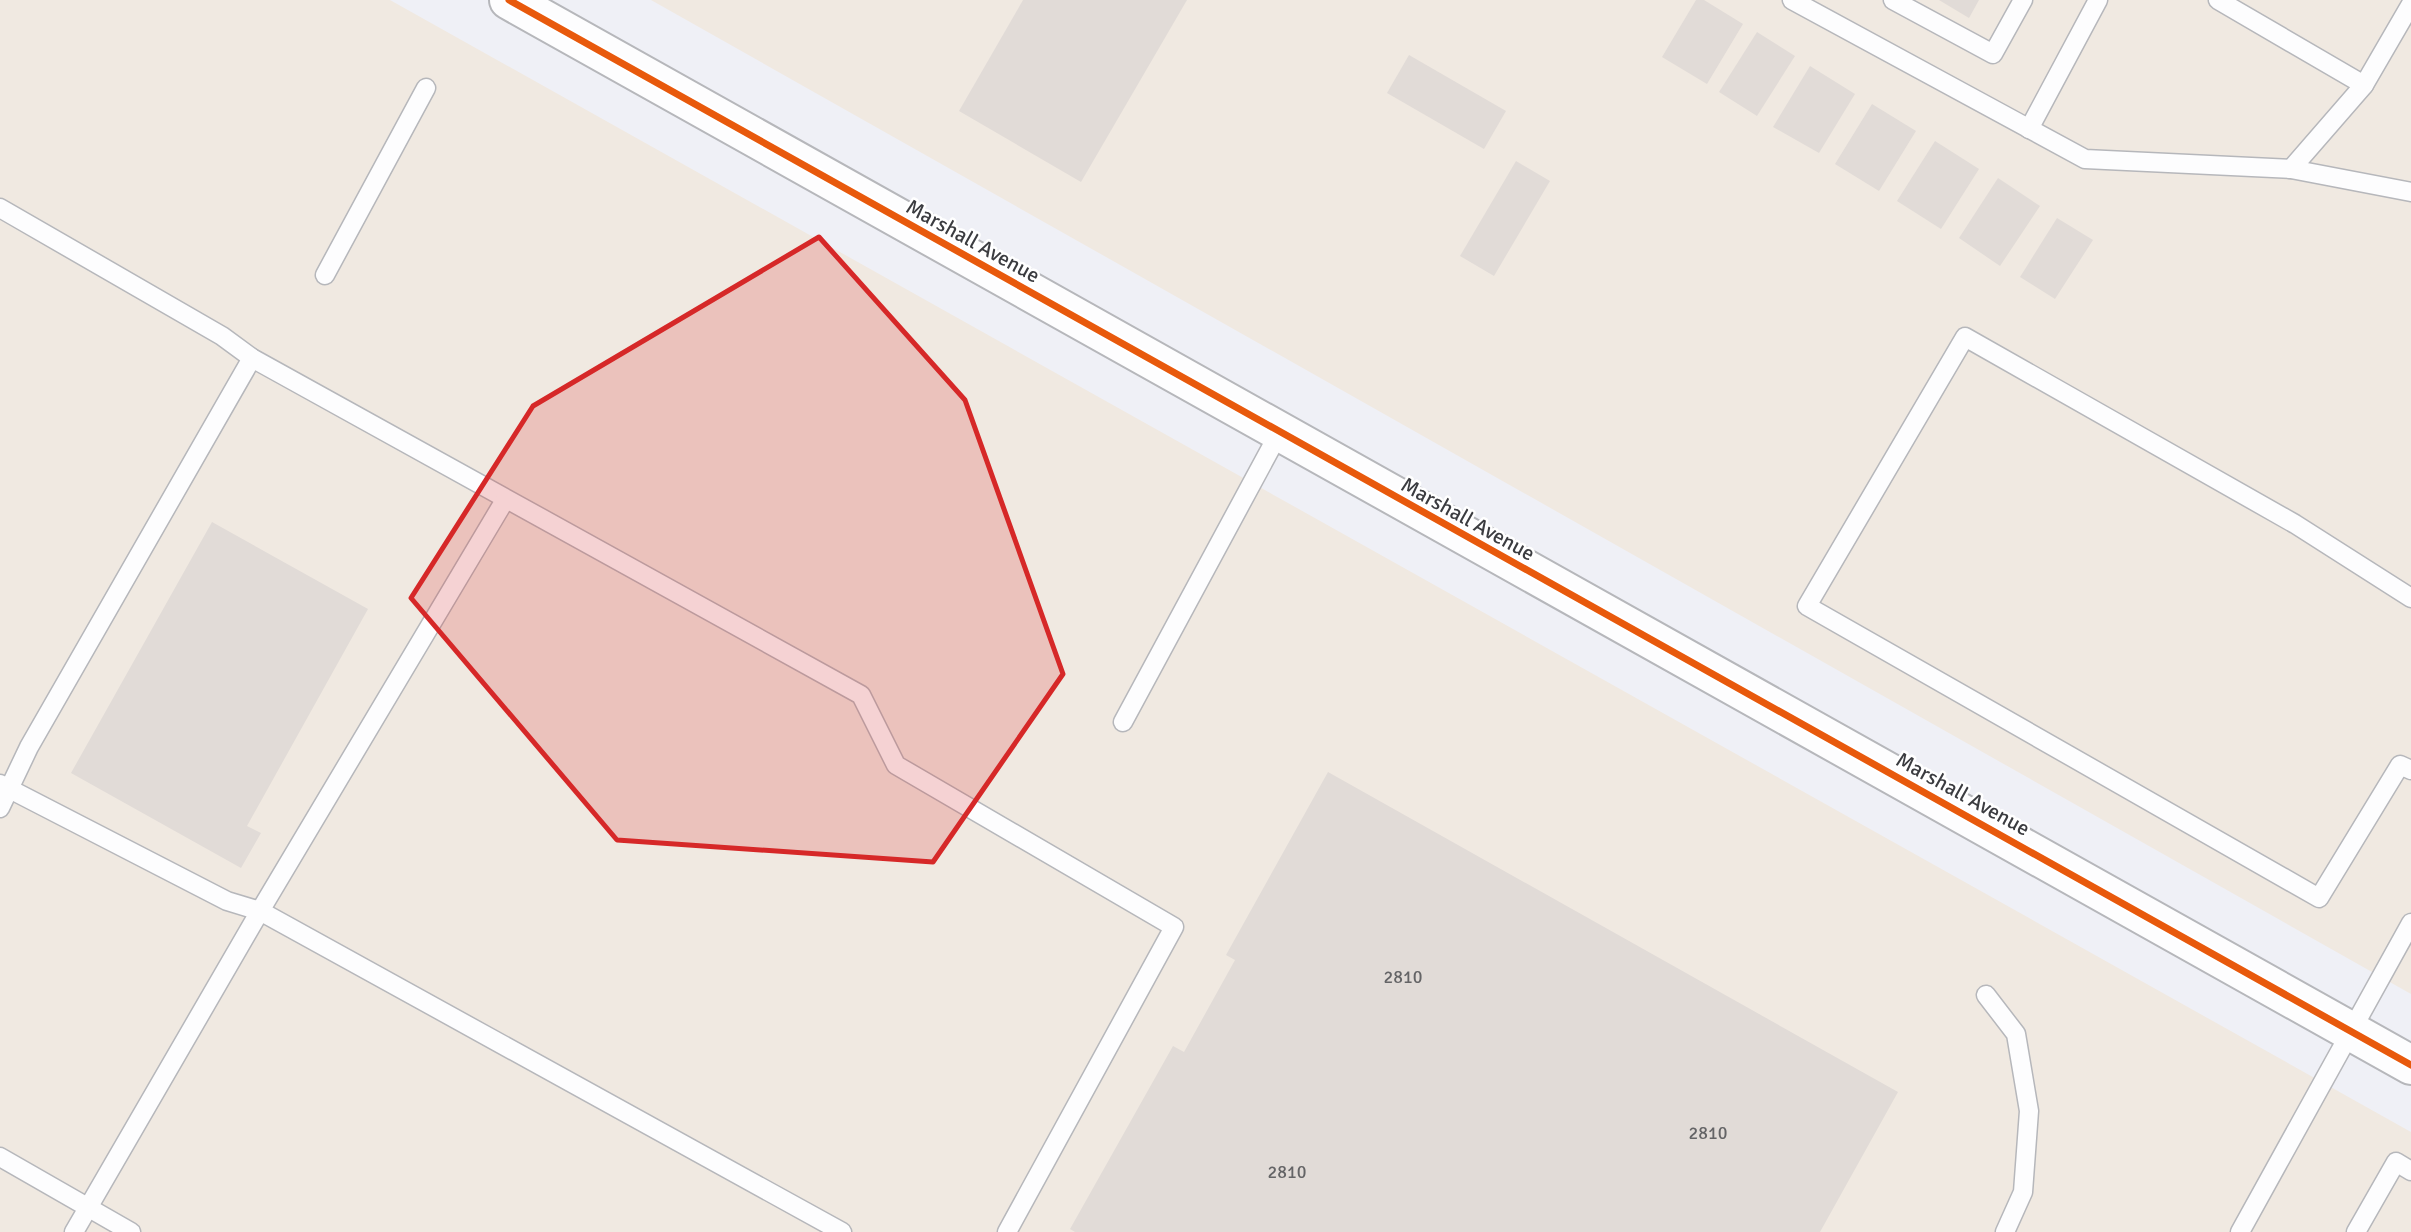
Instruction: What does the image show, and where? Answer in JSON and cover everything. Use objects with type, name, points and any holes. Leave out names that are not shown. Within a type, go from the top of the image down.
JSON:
[{"type":"street","name":"Marshall Avenue","points":[[525,4],[1279,433],[2411,1065]]},
{"type":"lane","points":[[1793,0],[2085,159],[2291,169],[2411,192]]},
{"type":"lane","points":[[1893,0],[1993,54],[2023,0]]},
{"type":"lane","points":[[2029,129],[2098,0]]},
{"type":"lane","points":[[2218,0],[2364,85]]},
{"type":"lane","points":[[2291,169],[2364,85],[2411,4]]},
{"type":"lane","points":[[324,275],[426,88]]},
{"type":"lane","points":[[0,208],[222,336],[252,358],[861,695],[896,765],[1174,927],[1007,1232]]},
{"type":"lane","points":[[2411,598],[2295,524],[1965,337],[1807,606],[2319,898],[2400,765],[2411,770]]},
{"type":"lane","points":[[0,808],[5,787],[252,358]]},
{"type":"lane","points":[[1123,722],[1279,433]]},
{"type":"lane","points":[[75,1232],[260,911],[505,500]]},
{"type":"lane","points":[[5,787],[227,901],[260,911],[842,1232]]},
{"type":"lane","points":[[2240,1232],[2349,1030],[2411,923]]},
{"type":"lane","points":[[1986,995],[2016,1034],[2029,1111],[2023,1192],[2005,1232]]},
{"type":"lane","points":[[0,1157],[131,1232]]},
{"type":"lane","points":[[2356,1232],[2396,1162],[2411,1171]]},
{"type":"highlighted area","points":[[819,237],[965,400],[1063,674],[933,862],[617,840],[411,598],[533,406]]},
{"type":"shaded area","points":[[0,0],[390,0],[2411,1132],[2411,1232],[0,1232]]},
{"type":"shaded area","points":[[651,0],[2411,0],[2411,994]]},
{"type":"building","points":[[1023,0],[1187,0],[1081,182],[959,111]]},
{"type":"building","points":[[1696,0],[1704,0],[1743,24],[1707,84],[1662,57]]},
{"type":"building","points":[[1939,0],[1979,0],[1969,18]]},
{"type":"building","points":[[1757,32],[1795,56],[1757,116],[1719,92]]},
{"type":"building","points":[[1409,55],[1506,111],[1484,149],[1387,93]]},
{"type":"building","points":[[1810,66],[1855,94],[1819,153],[1773,127]]},
{"type":"building","points":[[1872,104],[1916,131],[1879,191],[1835,164]]},
{"type":"building","points":[[1935,141],[1979,169],[1941,229],[1897,201]]},
{"type":"building","points":[[1516,161],[1550,181],[1494,276],[1460,256]]},
{"type":"building","points":[[1998,178],[2040,206],[2000,266],[1959,238]]},
{"type":"building","points":[[2057,218],[2093,240],[2055,299],[2020,277]]},
{"type":"building","points":[[212,522],[368,609],[247,826],[261,833],[241,868],[71,773]]},
{"type":"building","points":[[1328,772],[1898,1092],[1820,1232],[1075,1232],[1070,1229],[1173,1046],[1184,1052],[1235,960],[1226,955]]},
{"type":"cycle path","points":[[509,0],[2411,1065]]}]
